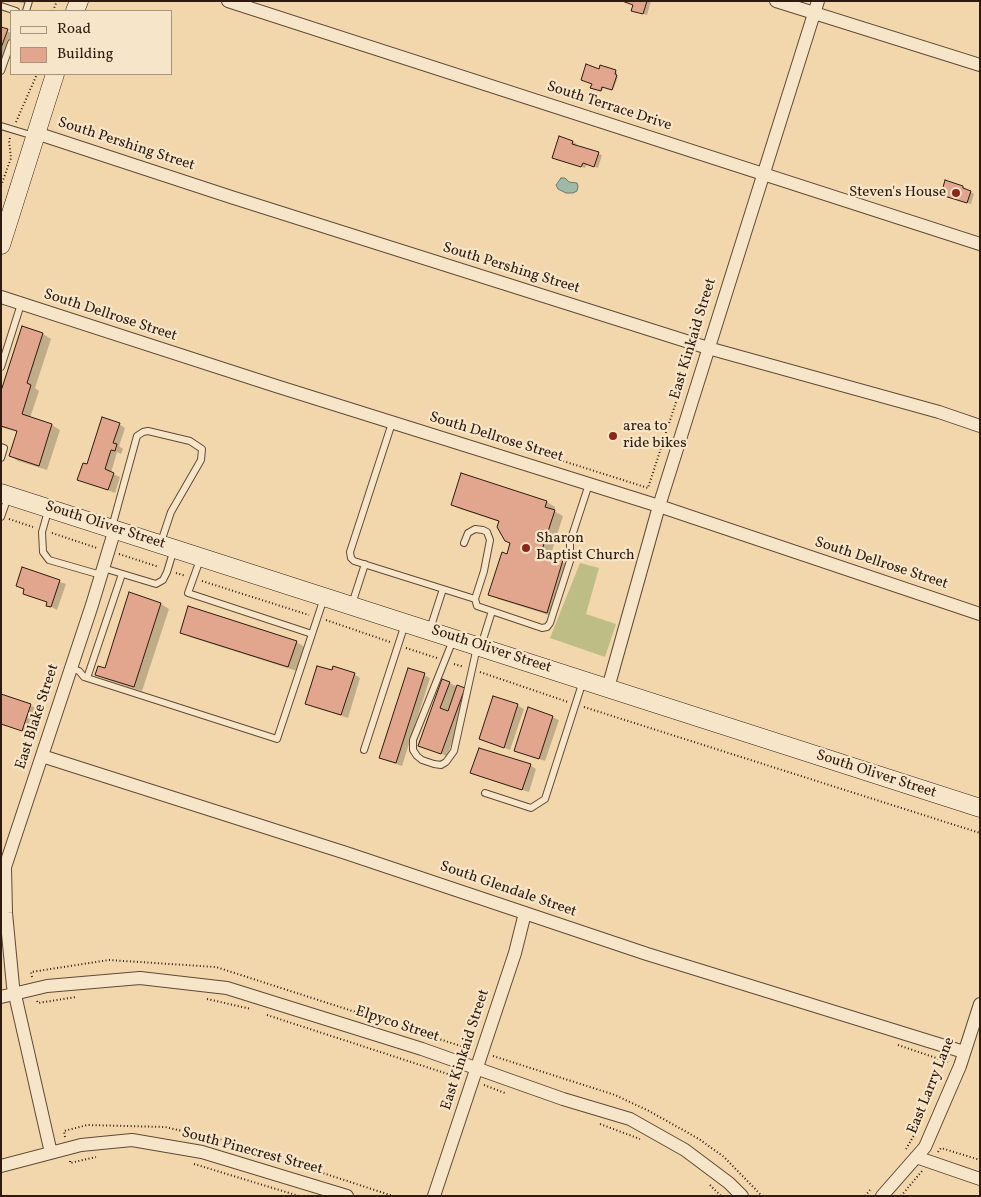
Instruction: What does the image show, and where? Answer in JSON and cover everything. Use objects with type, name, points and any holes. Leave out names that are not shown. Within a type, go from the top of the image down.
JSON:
[{"type":"main road","points":[[1,245],[55,75]]},
{"type":"main road","name":"South Oliver Street","points":[[5,494],[980,808]]},
{"type":"street","name":"South Terrace Drive","points":[[228,1],[980,244]]},
{"type":"street","points":[[776,1],[816,7],[980,65]]},
{"type":"street","name":"East Kinkaid Street","points":[[608,688],[659,506],[816,7]]},
{"type":"street","name":"South Pershing Street","points":[[36,135],[708,348],[939,412],[980,426]]},
{"type":"street","name":"South Dellrose Street","points":[[1,297],[392,423],[659,506],[980,614]]},
{"type":"street","name":"East Blake Street","points":[[50,1153],[15,994],[6,913],[5,867],[102,572],[113,529]]},
{"type":"street","name":"South Glendale Street","points":[[42,756],[346,853],[647,954],[964,1052]]},
{"type":"street","name":"East Kinkaid Street","points":[[434,1196],[515,954],[525,913]]},
{"type":"street","name":"Elpyco Street","points":[[1,997],[47,986],[140,978],[227,988],[422,1049],[563,1099],[630,1119],[685,1150],[729,1183],[742,1196]]},
{"type":"street","name":"East Larry Lane","points":[[877,1192],[911,1153],[925,1147],[964,1052],[980,1004]]},
{"type":"street","name":"South Pinecrest Street","points":[[1,1166],[81,1145],[132,1140],[202,1152],[346,1196]]},
{"type":"street","points":[[911,1153],[980,1178]]},
{"type":"lane","points":[[1,6],[13,10]]},
{"type":"lane","points":[[1,71],[10,46]]},
{"type":"lane","points":[[1,126],[36,135]]},
{"type":"lane","points":[[1,366],[21,304]]},
{"type":"lane","points":[[392,423],[350,552],[352,560],[475,599]]},
{"type":"lane","points":[[49,508],[43,530],[43,552],[49,560],[102,572],[122,574],[156,584],[163,580],[167,570],[167,546],[171,512],[201,460],[202,449],[190,442],[148,431],[137,436],[113,529]]},
{"type":"lane","points":[[1,447],[4,448],[1,458]]},
{"type":"lane","points":[[464,543],[468,533],[475,529],[486,532],[490,540],[484,571],[475,599],[477,606],[542,628],[549,625],[570,560],[570,542],[588,484]]},
{"type":"lane","points":[[1,517],[5,494]]},
{"type":"lane","points":[[201,557],[188,593],[312,634]]},
{"type":"lane","points":[[352,606],[365,564]]},
{"type":"lane","points":[[87,678],[122,574]]},
{"type":"lane","points":[[430,631],[443,589]]},
{"type":"lane","points":[[71,668],[79,671],[84,677],[277,739],[324,597]]},
{"type":"lane","points":[[454,638],[414,740],[413,750],[416,756],[422,760],[441,765],[446,762],[454,751],[478,647],[492,611]]},
{"type":"lane","points":[[364,750],[406,623]]},
{"type":"lane","points":[[485,794],[531,808],[544,799],[583,680]]},
{"type":"path","points":[[563,461],[648,488],[692,356],[682,353]]},
{"type":"path","points":[[1,517],[980,833]]},
{"type":"path","points":[[31,972],[38,1003],[82,996]]},
{"type":"path","points":[[202,998],[253,1010]]},
{"type":"path","points":[[262,1013],[510,1094]]},
{"type":"path","points":[[893,1044],[948,1062]]},
{"type":"path","points":[[911,1153],[924,1119]]},
{"type":"path","points":[[595,1122],[644,1141]]},
{"type":"path","points":[[64,1132],[70,1162],[98,1156]]},
{"type":"path","points":[[941,1148],[980,1160]]},
{"type":"path","points":[[192,1163],[299,1196]]},
{"type":"path","points":[[709,1185],[721,1196]]},
{"type":"path","points":[[865,1196],[877,1192]]},
{"type":"shaded area","points":[[561,178],[577,183],[577,191],[566,193],[558,189],[556,185]]},
{"type":"shaded area","points":[[580,563],[599,568],[586,614],[616,624],[605,657],[550,638]]},
{"type":"building","points":[[622,1],[647,1],[643,14],[631,11],[633,5]]},
{"type":"building","points":[[1,27],[8,29],[1,48]]},
{"type":"building","points":[[586,64],[599,69],[600,65],[616,70],[615,74],[617,75],[612,90],[602,87],[601,91],[590,88],[592,84],[581,80]]},
{"type":"building","points":[[559,136],[573,141],[572,144],[599,152],[594,167],[583,163],[581,167],[552,158]]},
{"type":"building","name":"Steven's House","points":[[945,180],[971,191],[967,203],[941,195]]},
{"type":"building","points":[[22,326],[43,333],[27,383],[31,385],[22,414],[52,424],[39,466],[9,456],[17,431],[1,426],[1,391]]},
{"type":"building","points":[[102,417],[120,423],[113,443],[117,444],[115,451],[111,450],[105,469],[114,473],[108,490],[77,480],[83,463],[87,464]]},
{"type":"building","name":"Sharon Baptist Church","points":[[461,473],[547,501],[545,507],[555,510],[541,553],[563,560],[547,613],[488,595],[502,552],[507,554],[510,543],[505,541],[497,527],[499,521],[451,505]]},
{"type":"building","points":[[22,567],[60,580],[51,607],[46,606],[47,602],[23,594],[24,589],[16,586]]},
{"type":"building","points":[[129,592],[161,603],[134,687],[95,675],[98,666],[105,668]]},
{"type":"building","points":[[188,606],[297,641],[288,667],[180,633]]},
{"type":"building","points":[[317,666],[332,670],[333,666],[355,673],[341,715],[305,704]]},
{"type":"building","points":[[408,668],[425,673],[396,763],[379,758]]},
{"type":"building","points":[[442,679],[450,682],[440,708],[448,711],[457,685],[465,688],[441,754],[418,746]]},
{"type":"building","points":[[1,694],[31,704],[22,731],[1,724]]},
{"type":"building","points":[[493,696],[518,704],[504,748],[479,739]]},
{"type":"building","points":[[528,707],[553,716],[539,759],[514,751]]},
{"type":"building","points":[[479,748],[531,764],[522,790],[470,773]]},
{"type":"place","name":"Steven's House","points":[[956,193]]},
{"type":"place","name":"area to ride bikes","points":[[613,436]]},
{"type":"place","name":"Sharon Baptist Church","points":[[526,548]]}]
